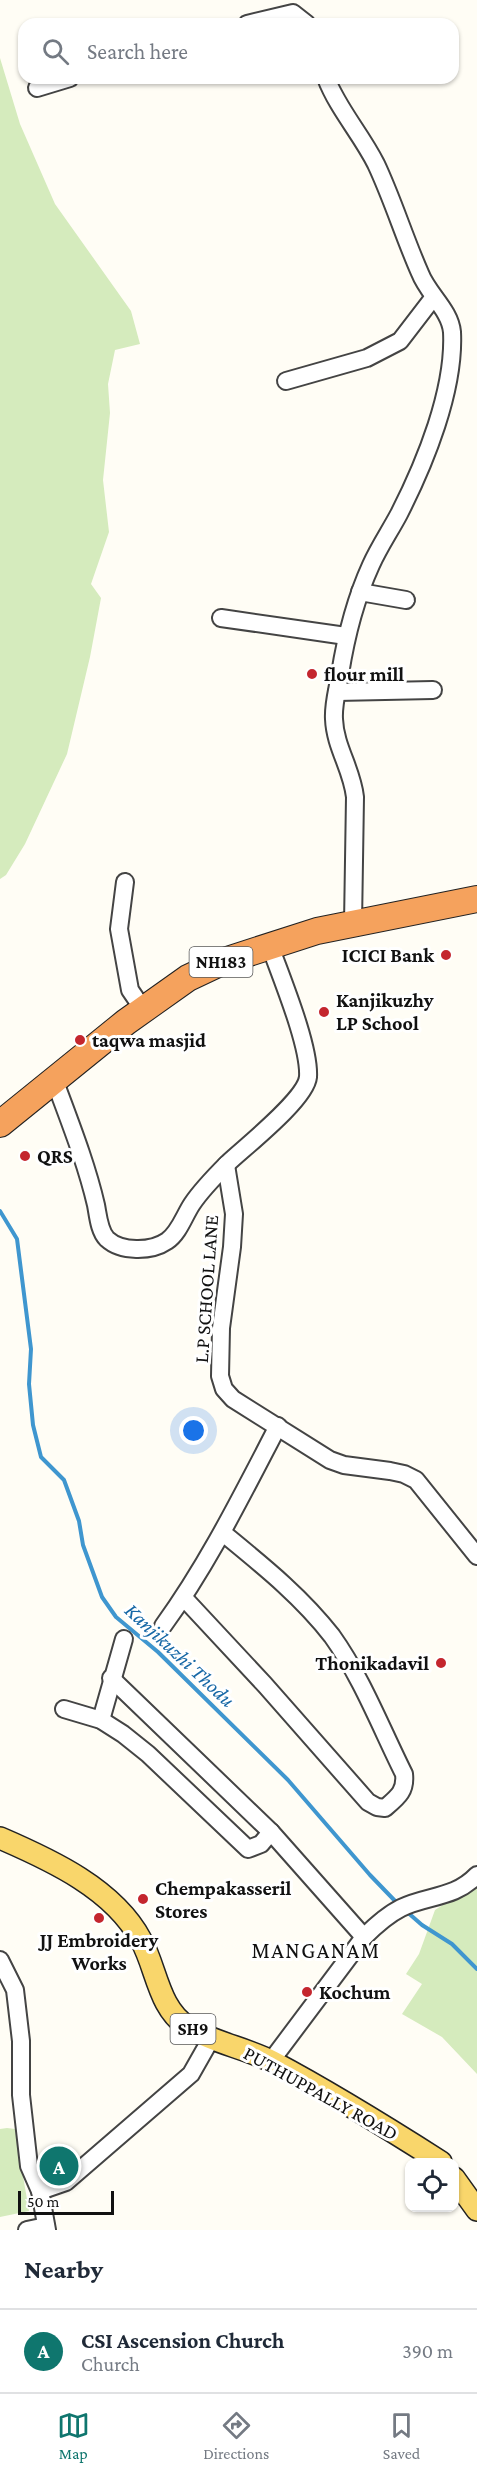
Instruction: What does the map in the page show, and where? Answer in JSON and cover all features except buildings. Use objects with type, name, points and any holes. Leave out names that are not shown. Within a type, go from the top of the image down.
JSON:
[{"type":"highway","name":"NH183","points":[[5,1121],[143,1009],[203,970],[295,936],[477,899]]},
{"type":"main road","name":"PUTHUPPALLY ROAD","points":[[0,1838],[53,1860],[83,1880],[123,1916],[141,1940],[163,1997],[172,2013],[189,2027],[271,2061],[433,2158]]},
{"type":"main road","points":[[459,2185],[477,2210]]},
{"type":"street","points":[[275,18],[293,14],[299,18]]},
{"type":"street","points":[[37,88],[50,84]]},
{"type":"street","points":[[328,84],[333,96],[375,164],[402,225],[420,274],[433,297],[448,316],[452,331],[451,359],[444,395],[422,469],[371,564],[346,636],[334,718],[338,741],[353,777],[355,796],[354,924]]},
{"type":"street","points":[[286,381],[367,358],[399,341],[433,297]]},
{"type":"street","points":[[360,592],[406,600]]},
{"type":"street","points":[[221,618],[346,636]]},
{"type":"street","points":[[337,692],[433,690]]},
{"type":"street","points":[[125,882],[119,929],[130,990],[143,1009]]},
{"type":"street","name":"L.P SCHOOL LANE","points":[[54,1079],[91,1184],[105,1237],[116,1246],[146,1248],[167,1242],[192,1203],[226,1165],[291,1104],[304,1088],[308,1078],[297,1025],[270,946]]},
{"type":"street","name":"L.P SCHOOL LANE","points":[[226,1165],[234,1214],[221,1328],[220,1376],[224,1389],[233,1399],[330,1460],[344,1465],[404,1474],[416,1480],[471,1538],[477,1556]]},
{"type":"street","points":[[163,1626],[184,1598],[223,1533],[278,1426]]},
{"type":"street","points":[[184,1598],[368,1802],[377,1808],[385,1808],[399,1796],[405,1786],[404,1774],[355,1672],[332,1636],[285,1583],[223,1533]]},
{"type":"street","points":[[101,1720],[111,1678],[124,1639]]},
{"type":"street","points":[[111,1678],[271,1832],[364,1936]]},
{"type":"street","points":[[64,1710],[101,1720],[148,1754],[248,1849],[261,1845],[271,1832]]},
{"type":"street","points":[[271,2061],[364,1936],[402,1907],[458,1890],[477,1875]]},
{"type":"street","points":[[0,1960],[15,1990],[21,2041],[21,2095],[29,2166],[40,2192],[46,2228],[27,2230]]},
{"type":"street","points":[[40,2192],[66,2182],[191,2074],[212,2037]]},
{"type":"green space","points":[[0,58],[20,124],[55,204],[131,311],[140,344],[115,350],[108,384],[110,413],[103,480],[109,532],[91,584],[101,598],[90,657],[67,754],[25,844],[6,875],[0,879]]},
{"type":"green space","points":[[477,1883],[477,2074],[442,2037],[402,2014],[422,1984],[406,1974],[419,1954],[435,1910]]},
{"type":"green space","points":[[0,2129],[15,2129],[29,2211],[0,2217]]},
{"type":"waterway","name":"Kanjikuzhi Thodu","points":[[0,1211],[17,1239],[31,1349],[29,1384],[33,1425],[41,1457],[64,1480],[79,1521],[83,1545],[102,1597],[116,1617],[158,1652],[288,1780],[398,1904]]},
{"type":"waterway","name":"Kanjikuzhi Thodu","points":[[406,1911],[422,1925],[452,1944],[477,1969]]},
{"type":"place","name":"flour mill","points":[[312,674]]},
{"type":"place","name":"ICICI Bank","points":[[446,955]]},
{"type":"place","name":"Kanjikuzhy LP School","points":[[324,1012]]},
{"type":"place","name":"taqwa masjid","points":[[80,1040]]},
{"type":"place","name":"QRS","points":[[25,1156]]},
{"type":"place","name":"Thonikadavil","points":[[441,1663]]},
{"type":"place","name":"Chempakasseril Stores","points":[[143,1899]]},
{"type":"place","name":"JJ Embroidery Works","points":[[99,1918]]},
{"type":"place","name":"Kochum","points":[[307,1992]]},
{"type":"place","name":"CSI Ascension Church","points":[[59,2166]]},
{"type":"district","name":"MANGANAM","points":[[316,1950]]}]
